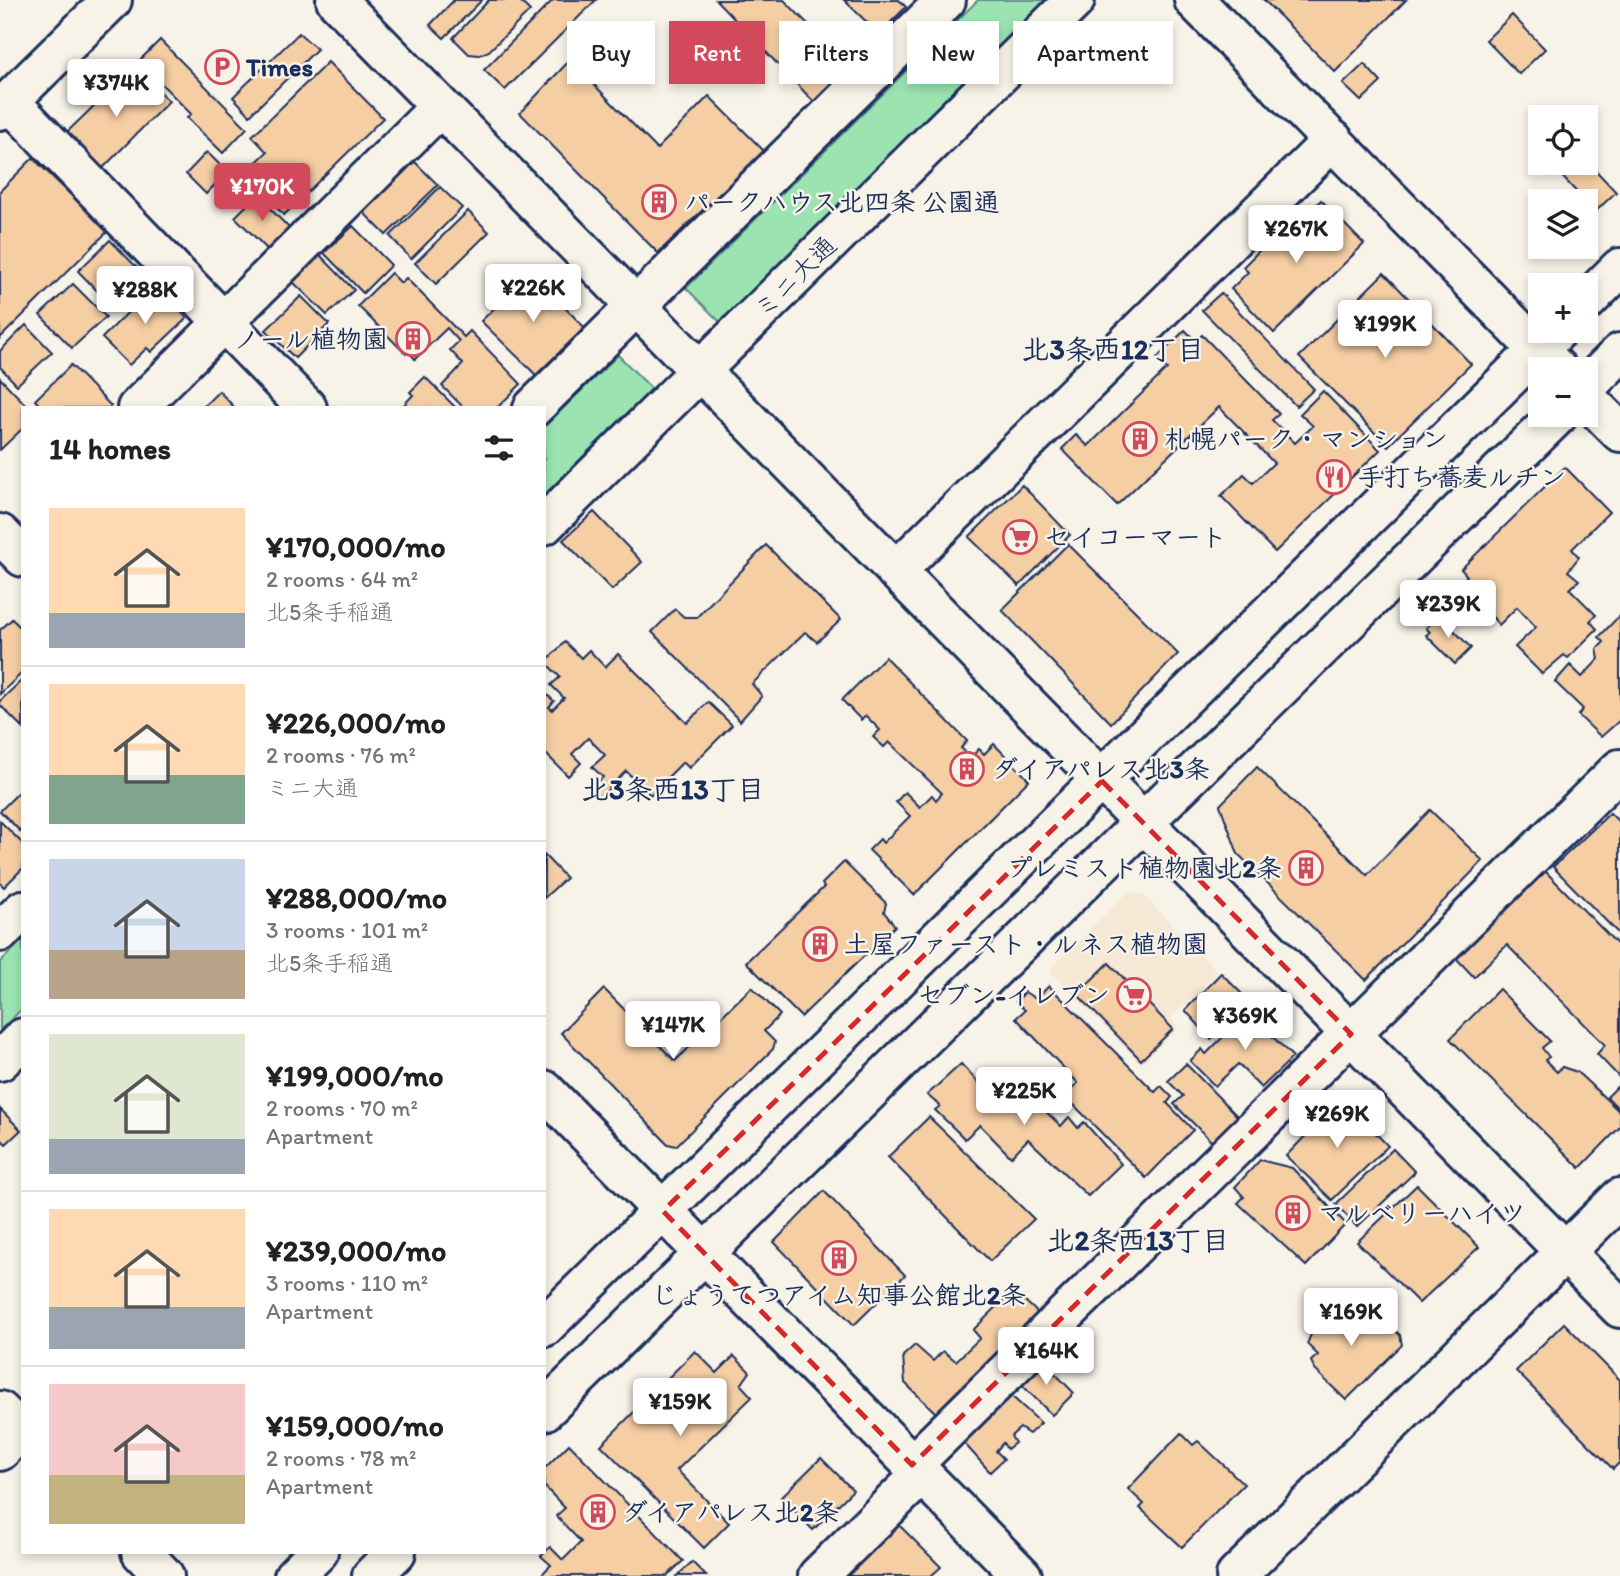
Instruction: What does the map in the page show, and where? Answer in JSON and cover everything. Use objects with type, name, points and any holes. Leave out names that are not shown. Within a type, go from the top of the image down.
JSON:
[{"type":"street","points":[[112,0],[4,106],[305,406]]},
{"type":"street","points":[[335,0],[1620,1308]]},
{"type":"street","points":[[535,406],[946,0]]},
{"type":"street","name":"ミニ大通","points":[[546,523],[1075,0]]},
{"type":"street","points":[[546,1325],[1102,781],[1551,350],[1333,140],[1194,0]]},
{"type":"street","points":[[139,406],[440,107]]},
{"type":"street","points":[[896,571],[1333,140]]},
{"type":"street","points":[[1598,290],[1620,268]]},
{"type":"street","points":[[1598,375],[1620,353]]},
{"type":"street","points":[[1598,410],[1620,432]]},
{"type":"street","points":[[546,1409],[706,1255],[1546,427]]},
{"type":"street","points":[[818,1576],[917,1469],[1620,769]]},
{"type":"street","points":[[0,932],[21,912]]},
{"type":"street","points":[[0,1061],[21,1040]]},
{"type":"street","points":[[546,1092],[1023,1576]]},
{"type":"street","points":[[1236,1576],[1620,1198]]},
{"type":"street","points":[[143,1554],[164,1576]]},
{"type":"street","points":[[294,1576],[316,1554]]},
{"type":"street","points":[[372,1576],[394,1554]]},
{"type":"highlighted area","points":[[1102,781],[1351,1034],[912,1465],[663,1211]]},
{"type":"shaded area","name":"セブン-イレブン","points":[[1128,892],[1142,894],[1218,972],[1170,1019],[1178,1028],[1141,1064],[1049,970]]},
{"type":"green space","points":[[978,0],[1047,0],[1026,21],[1013,21],[1013,33],[999,47],[999,21],[957,21]]},
{"type":"green space","points":[[907,70],[907,84],[962,84],[720,322],[686,288]]},
{"type":"green space","points":[[618,355],[652,389],[546,493],[546,425]]},
{"type":"green space","points":[[21,942],[21,1010],[0,1030],[0,962]]},
{"type":"building","points":[[454,0],[482,0],[444,38],[430,25]]},
{"type":"building","points":[[489,0],[519,0],[530,11],[489,51],[479,55],[469,54],[453,38]]},
{"type":"building","points":[[553,0],[596,0],[575,21],[567,21],[567,29],[505,90],[484,70]]},
{"type":"building","points":[[716,0],[784,0],[805,21],[779,21],[779,66],[765,51],[765,21],[736,21]]},
{"type":"building","points":[[844,0],[899,0],[906,7],[892,21],[866,21]]},
{"type":"building","points":[[1264,0],[1406,0],[1335,72]]},
{"type":"building","points":[[1512,15],[1545,49],[1519,74],[1486,40]]},
{"type":"building","points":[[299,33],[317,49],[250,115],[233,97]]},
{"type":"building","points":[[160,40],[247,128],[223,153],[187,118],[191,114],[139,61]]},
{"type":"building","points":[[328,62],[383,118],[284,215],[244,174],[267,152],[252,136]]},
{"type":"building","name":"パークハウス北四条 公園通","points":[[567,63],[567,84],[593,84],[657,149],[709,96],[764,151],[658,253],[520,113]]},
{"type":"building","points":[[1364,64],[1381,82],[1361,101],[1343,84]]},
{"type":"building","points":[[134,67],[169,101],[99,172],[63,136]]},
{"type":"building","points":[[797,84],[833,84],[815,103]]},
{"type":"building","points":[[207,152],[227,172],[206,194],[186,174]]},
{"type":"building","points":[[33,158],[108,231],[0,338],[0,191]]},
{"type":"building","points":[[413,160],[438,185],[386,235],[362,211]]},
{"type":"building","points":[[1598,173],[1616,192],[1598,209],[1598,189],[1574,189],[1561,175],[1598,175]]},
{"type":"building","points":[[440,187],[462,208],[411,259],[390,236]]},
{"type":"building","points":[[257,195],[290,229],[268,250],[235,217]]},
{"type":"building","points":[[1321,200],[1364,244],[1274,333],[1231,289],[1248,272],[1243,267],[1296,213],[1302,220]]},
{"type":"building","points":[[468,211],[489,232],[436,284],[415,263]]},
{"type":"building","points":[[353,226],[391,265],[363,293],[324,253]]},
{"type":"building","points":[[110,240],[149,280],[122,306],[117,301],[112,306],[78,271]]},
{"type":"building","points":[[320,255],[354,290],[327,315],[292,281]]},
{"type":"building","name":"ノール植物園","points":[[391,273],[401,283],[406,278],[464,337],[470,331],[521,384],[499,406],[462,406],[442,386],[463,364],[450,350],[459,341],[447,328],[415,359],[409,352],[406,354],[358,306]]},
{"type":"building","points":[[531,273],[585,328],[536,375],[481,321]]},
{"type":"building","points":[[1384,273],[1471,364],[1388,446],[1299,357]]},
{"type":"building","points":[[73,284],[106,317],[72,348],[40,315]]},
{"type":"building","points":[[155,286],[187,318],[151,352],[147,348],[129,365],[102,338]]},
{"type":"building","points":[[1221,293],[1314,389],[1296,406],[1202,310]]},
{"type":"building","points":[[301,296],[329,324],[295,358],[266,330]]},
{"type":"building","points":[[26,325],[52,352],[17,385],[0,367],[0,351]]},
{"type":"building","name":"札幌パーク・マンション","points":[[1185,330],[1196,341],[1202,335],[1279,414],[1272,420],[1295,443],[1313,426],[1300,414],[1323,391],[1380,450],[1275,552],[1221,496],[1244,474],[1253,483],[1274,463],[1219,407],[1117,505],[1062,449],[1076,435],[1088,446],[1167,369],[1157,358]]},
{"type":"building","points":[[71,365],[111,406],[40,406],[35,400]]},
{"type":"building","points":[[425,377],[454,406],[403,406],[413,395],[410,392]]},
{"type":"building","points":[[0,378],[27,406],[21,406],[21,430],[0,450]]},
{"type":"building","points":[[219,391],[233,406],[204,406]]},
{"type":"building","points":[[1565,467],[1609,512],[1572,549],[1579,557],[1568,571],[1579,580],[1570,589],[1596,615],[1590,621],[1597,629],[1568,658],[1564,655],[1542,674],[1515,647],[1536,627],[1517,607],[1499,625],[1489,613],[1481,620],[1452,590],[1467,576],[1461,569]]},
{"type":"building","points":[[1022,485],[1070,535],[1019,586],[969,537]]},
{"type":"building","points":[[594,512],[642,562],[612,590],[563,540]]},
{"type":"building","points":[[1068,544],[1178,654],[1111,723],[1002,610]]},
{"type":"building","points":[[766,545],[841,620],[817,642],[805,632],[752,684],[762,696],[740,721],[652,632],[675,609],[684,617],[697,617]]},
{"type":"building","points":[[1620,615],[1620,720],[1601,737],[1578,715],[1583,709],[1555,682],[1570,665],[1582,677],[1599,659],[1597,649],[1604,642],[1599,637]]},
{"type":"building","points":[[1436,618],[1441,623],[1444,620],[1471,648],[1455,664],[1426,635],[1430,632],[1426,628]]},
{"type":"building","points":[[12,619],[21,628],[21,674],[0,694],[0,630]]},
{"type":"building","points":[[565,642],[581,658],[589,650],[605,667],[618,654],[687,723],[708,702],[732,725],[689,768],[683,762],[650,795],[626,771],[600,798],[591,789],[603,777],[592,767],[605,755],[588,738],[572,754],[581,763],[568,776],[546,754],[546,694],[554,701],[549,707],[552,710],[564,698],[551,685],[560,677],[546,661]]},
{"type":"building","name":"ダイアパレス北3条","points":[[885,657],[967,741],[961,748],[971,757],[979,749],[984,754],[994,744],[1029,780],[914,895],[869,850],[880,839],[883,843],[910,816],[896,802],[905,792],[920,807],[932,795],[936,800],[942,793],[889,742],[884,747],[873,737],[880,730],[866,716],[861,720],[842,700]]},
{"type":"building","points":[[21,681],[21,726],[0,705],[0,701]]},
{"type":"building","name":"プレミスト植物園北2条","points":[[1257,767],[1367,875],[1430,810],[1483,861],[1366,980],[1238,854],[1220,805]]},
{"type":"building","points":[[21,790],[21,832],[0,811]]},
{"type":"building","points":[[1610,813],[1620,823],[1620,935],[1553,867]]},
{"type":"building","points":[[0,821],[21,842],[21,870],[4,887],[0,883]]},
{"type":"building","points":[[546,857],[566,878],[546,896]]},
{"type":"building","name":"土屋ファースト・ルネス植物園","points":[[844,862],[886,903],[884,912],[895,926],[801,1017],[746,962],[824,887],[822,884]]},
{"type":"building","points":[[1544,870],[1620,947],[1620,1078],[1597,1054],[1605,1045],[1507,945],[1474,977],[1455,957]]},
{"type":"building","points":[[1109,963],[1173,1029],[1141,1060],[1077,994]]},
{"type":"building","points":[[1221,973],[1249,1001],[1211,1039],[1185,1010]]},
{"type":"building","points":[[1049,986],[1155,1092],[1161,1086],[1172,1097],[1167,1103],[1193,1130],[1146,1178],[1064,1095],[1078,1083],[1016,1018],[1025,1010],[1016,1002],[1025,992],[1036,999]]},
{"type":"building","points":[[752,987],[780,1015],[764,1031],[775,1042],[773,1049],[676,1146],[668,1144],[561,1033],[604,989],[675,1061]]},
{"type":"building","points":[[1499,989],[1550,1041],[1542,1048],[1549,1057],[1545,1060],[1557,1072],[1562,1067],[1577,1072],[1620,1112],[1620,1127],[1580,1168],[1450,1039]]},
{"type":"building","points":[[1254,1006],[1272,1024],[1266,1030],[1293,1057],[1261,1088],[1238,1064],[1215,1086],[1190,1061],[1202,1049],[1206,1054]]},
{"type":"building","points":[[961,1064],[993,1098],[1013,1080],[1061,1126],[1069,1117],[1078,1128],[1084,1122],[1121,1164],[1088,1196],[1028,1139],[1011,1157],[980,1125],[965,1139],[935,1110],[940,1106],[927,1095]]},
{"type":"building","points":[[1186,1064],[1241,1120],[1215,1145],[1174,1104],[1183,1096],[1168,1081]]},
{"type":"building","points":[[1620,1084],[1620,1110],[1607,1097]]},
{"type":"building","points":[[1342,1098],[1388,1146],[1332,1200],[1286,1156]]},
{"type":"building","points":[[0,1109],[21,1130],[6,1144],[0,1138]]},
{"type":"building","points":[[929,1117],[1034,1219],[990,1261],[888,1157]]},
{"type":"building","points":[[1393,1149],[1415,1172],[1357,1227],[1336,1204]]},
{"type":"building","name":"マルベリーハイツ","points":[[1260,1160],[1292,1168],[1346,1224],[1306,1266],[1238,1203],[1244,1197],[1235,1187]]},
{"type":"building","points":[[1417,1185],[1479,1247],[1419,1303],[1357,1242]]},
{"type":"building","name":"じょうてつアイム知事公館北2条","points":[[824,1191],[905,1275],[854,1325],[774,1242]]},
{"type":"building","points":[[1008,1296],[1016,1303],[1022,1298],[1042,1317],[939,1416],[905,1383],[903,1356],[915,1345],[933,1361],[943,1351],[956,1361],[980,1338],[973,1330]]},
{"type":"building","points":[[1338,1307],[1351,1308],[1356,1313],[1360,1309],[1382,1319],[1400,1335],[1402,1345],[1346,1400],[1315,1370],[1311,1361],[1318,1355],[1307,1344],[1312,1332],[1317,1328],[1314,1324],[1328,1311]]},
{"type":"building","points":[[1564,1323],[1620,1380],[1620,1462],[1613,1469],[1516,1371]]},
{"type":"building","points":[[695,1351],[717,1373],[734,1356],[750,1372],[741,1385],[752,1397],[677,1470],[729,1523],[704,1548],[601,1445]]},
{"type":"building","points":[[1040,1358],[1074,1393],[1052,1415],[1018,1381]]},
{"type":"building","points":[[1009,1394],[1041,1423],[1029,1434],[1020,1428],[1011,1436],[1015,1443],[1007,1449],[1003,1443],[996,1451],[1004,1459],[990,1472],[962,1441]]},
{"type":"building","points":[[1181,1433],[1193,1445],[1198,1441],[1244,1484],[1182,1547],[1140,1508],[1144,1504],[1128,1489]]},
{"type":"building","name":"ダイアパレス北2条","points":[[569,1444],[683,1561],[667,1576],[540,1576],[551,1565],[541,1556],[546,1554],[550,1547],[563,1560],[581,1542],[556,1516],[565,1508],[546,1488],[546,1467]]},
{"type":"building","points":[[821,1458],[853,1490],[813,1530],[781,1497]]},
{"type":"building","points":[[897,1523],[941,1567],[931,1576],[843,1576]]},
{"type":"building","points":[[692,1562],[706,1576],[677,1576]]},
{"type":"place","name":"Times","points":[[222,67]]},
{"type":"place","name":"パークハウス北四条 公園通","points":[[659,202]]},
{"type":"place","name":"ノール植物園","points":[[413,339]]},
{"type":"place","name":"札幌パーク・マンション","points":[[1140,439]]},
{"type":"place","name":"手打ち蕎麦ルチン","points":[[1334,477]]},
{"type":"place","name":"セイコーマート","points":[[1020,537]]},
{"type":"place","name":"ダイアパレス北3条","points":[[967,769]]},
{"type":"place","name":"プレミスト植物園北2条","points":[[1306,868]]},
{"type":"place","name":"土屋ファースト・ルネス植物園","points":[[820,944]]},
{"type":"place","name":"セブン-イレブン","points":[[1134,995]]},
{"type":"place","name":"マルベリーハイツ","points":[[1293,1213]]},
{"type":"place","name":"じょうてつアイム知事公館北2条","points":[[839,1258]]},
{"type":"place","name":"ダイアパレス北2条","points":[[598,1512]]},
{"type":"district","name":"北3条西12丁目","points":[[1113,349]]},
{"type":"district","name":"北3条西13丁目","points":[[673,789]]},
{"type":"district","name":"北2条西13丁目","points":[[1138,1240]]}]
